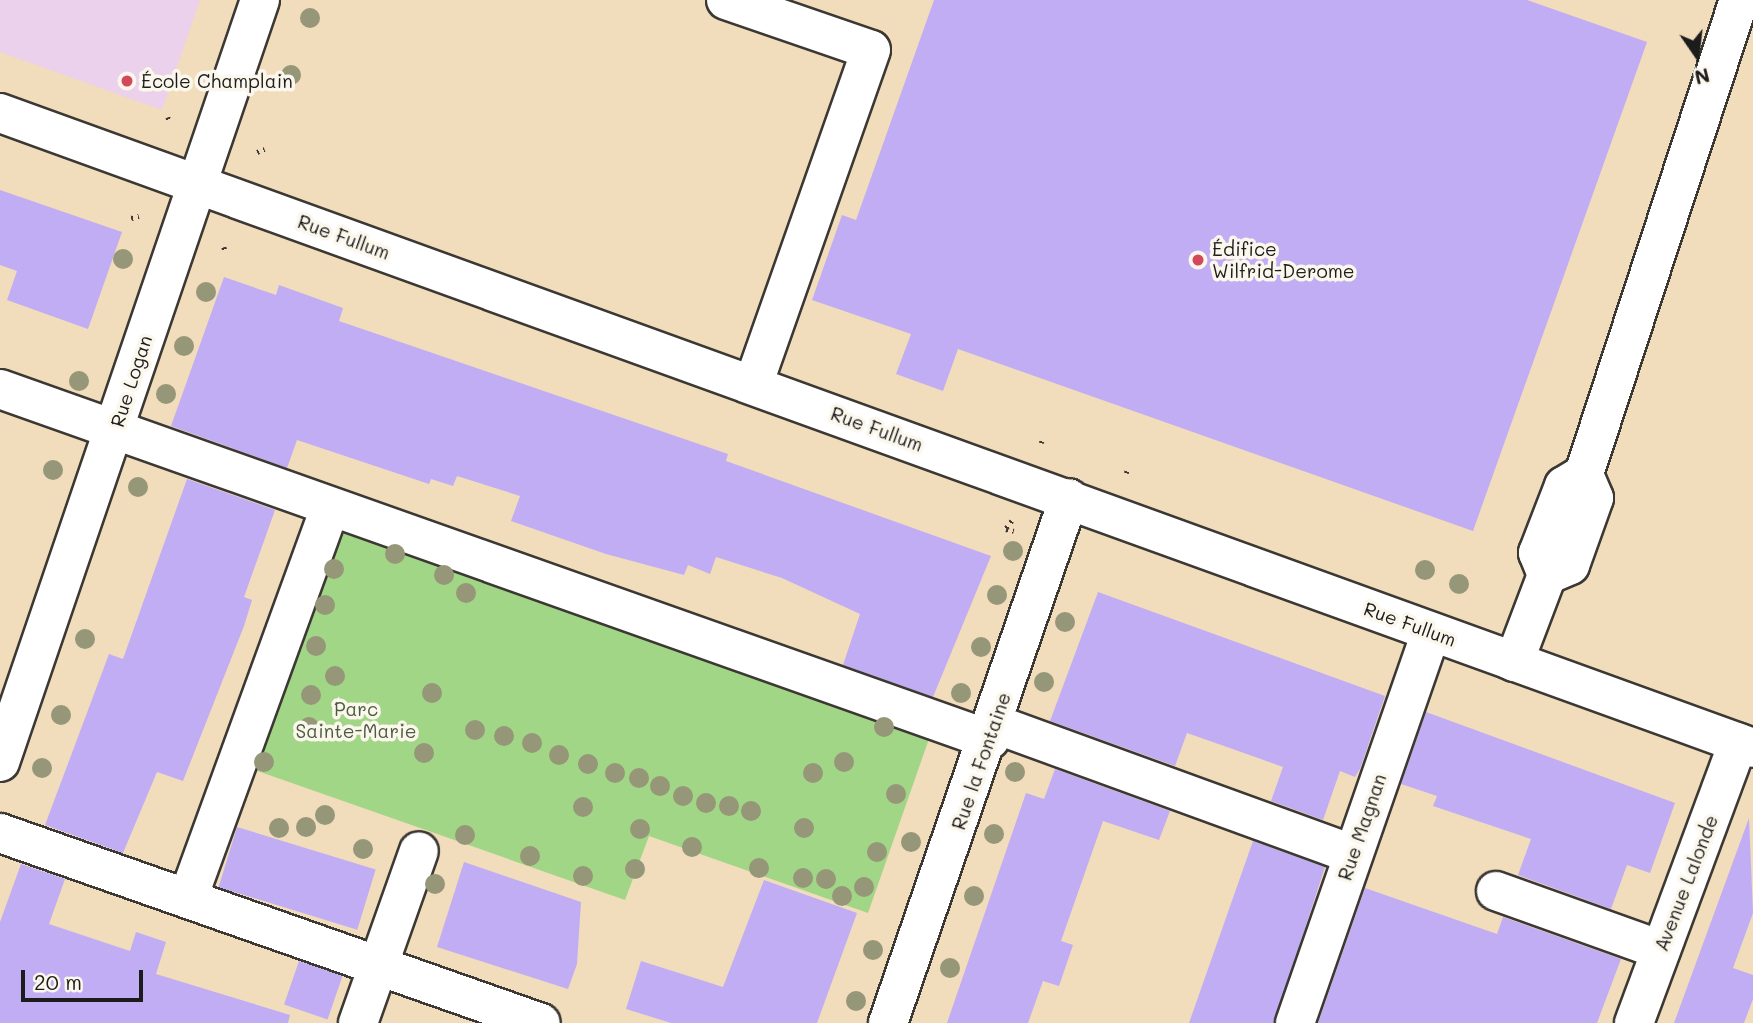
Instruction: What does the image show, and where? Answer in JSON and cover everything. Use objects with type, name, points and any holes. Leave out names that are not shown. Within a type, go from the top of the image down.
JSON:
[{"type":"street","name":"Rue Logan","points":[[0,761],[115,430],[195,183],[260,0]]},
{"type":"street","points":[[726,0],[872,50],[753,385]]},
{"type":"street","points":[[1514,662],[1547,575],[1538,553],[1563,486],[1584,474],[1740,0]]},
{"type":"street","name":"Rue Fullum","points":[[0,113],[1069,498],[1746,746]]},
{"type":"street","points":[[0,389],[330,508],[1353,854]]},
{"type":"street","name":"Rue la Fontaine","points":[[888,1023],[993,732],[1069,498]]},
{"type":"street","points":[[188,898],[330,508]]},
{"type":"street","name":"Rue Magnan","points":[[1295,1023],[1431,632]]},
{"type":"street","name":"Avenue Lalonde","points":[[1634,1023],[1661,950],[1746,746]]},
{"type":"street","points":[[0,833],[541,1023]]},
{"type":"street","points":[[358,1023],[419,851]]},
{"type":"street","points":[[1496,891],[1661,950]]},
{"type":"path","points":[[257,152],[264,149]]},
{"type":"path","points":[[131,218],[139,216]]},
{"type":"shaded area","name":"École Champlain","points":[[0,0],[200,0],[162,110],[0,52]]},
{"type":"green space","name":"Parc Sainte-Marie","points":[[341,528],[930,736],[868,913],[649,836],[625,900],[252,769]]},
{"type":"building","name":"Édifice Wilfrid-Derome","points":[[934,0],[1527,0],[1647,42],[1473,531],[958,349],[943,391],[896,374],[911,334],[812,300],[842,215],[856,220]]},
{"type":"building","points":[[0,190],[122,232],[88,329],[7,300],[17,271],[0,265]]},
{"type":"building","points":[[224,277],[276,295],[279,285],[343,308],[339,321],[728,454],[726,461],[991,556],[933,697],[843,665],[860,614],[782,578],[716,557],[710,574],[688,565],[684,575],[606,554],[511,521],[520,496],[457,476],[453,486],[431,479],[429,484],[297,440],[287,468],[171,426]]},
{"type":"building","points":[[187,479],[275,510],[244,597],[252,600],[244,626],[183,781],[157,772],[123,853],[45,825],[109,654],[123,659]]},
{"type":"building","points":[[1098,592],[1385,696],[1360,769],[1355,777],[1340,771],[1323,820],[1271,801],[1283,767],[1187,733],[1175,766],[1050,721]]},
{"type":"building","points":[[1426,712],[1675,803],[1650,873],[1627,865],[1611,909],[1518,875],[1531,839],[1433,806],[1437,796],[1401,784]]},
{"type":"building","points":[[1055,769],[1170,811],[1159,840],[1103,821],[1061,941],[1073,945],[1059,986],[1043,981],[1028,1023],[947,1023],[1026,793],[1044,799]]},
{"type":"building","points":[[1749,818],[1753,913],[1733,968],[1753,975],[1753,999],[1744,1023],[1674,1023]]},
{"type":"building","points":[[237,827],[376,869],[357,930],[219,887]]},
{"type":"building","points":[[1253,841],[1325,867],[1274,1023],[1189,1023]]},
{"type":"building","points":[[464,862],[581,902],[577,964],[568,989],[437,947]]},
{"type":"building","points":[[21,864],[65,879],[49,924],[130,951],[136,932],[166,942],[156,974],[290,1015],[288,1023],[0,1023],[0,922]]},
{"type":"building","points":[[764,880],[857,913],[817,1023],[671,1023],[626,1009],[641,961],[723,987]]},
{"type":"building","points":[[1365,888],[1497,934],[1503,917],[1621,959],[1597,1023],[1318,1023]]},
{"type":"building","points":[[299,961],[342,976],[328,1019],[284,1004]]},
{"type":"place","name":"École Champlain","points":[[127,81]]},
{"type":"place","name":"Édifice Wilfrid-Derome","points":[[1198,260]]}]
